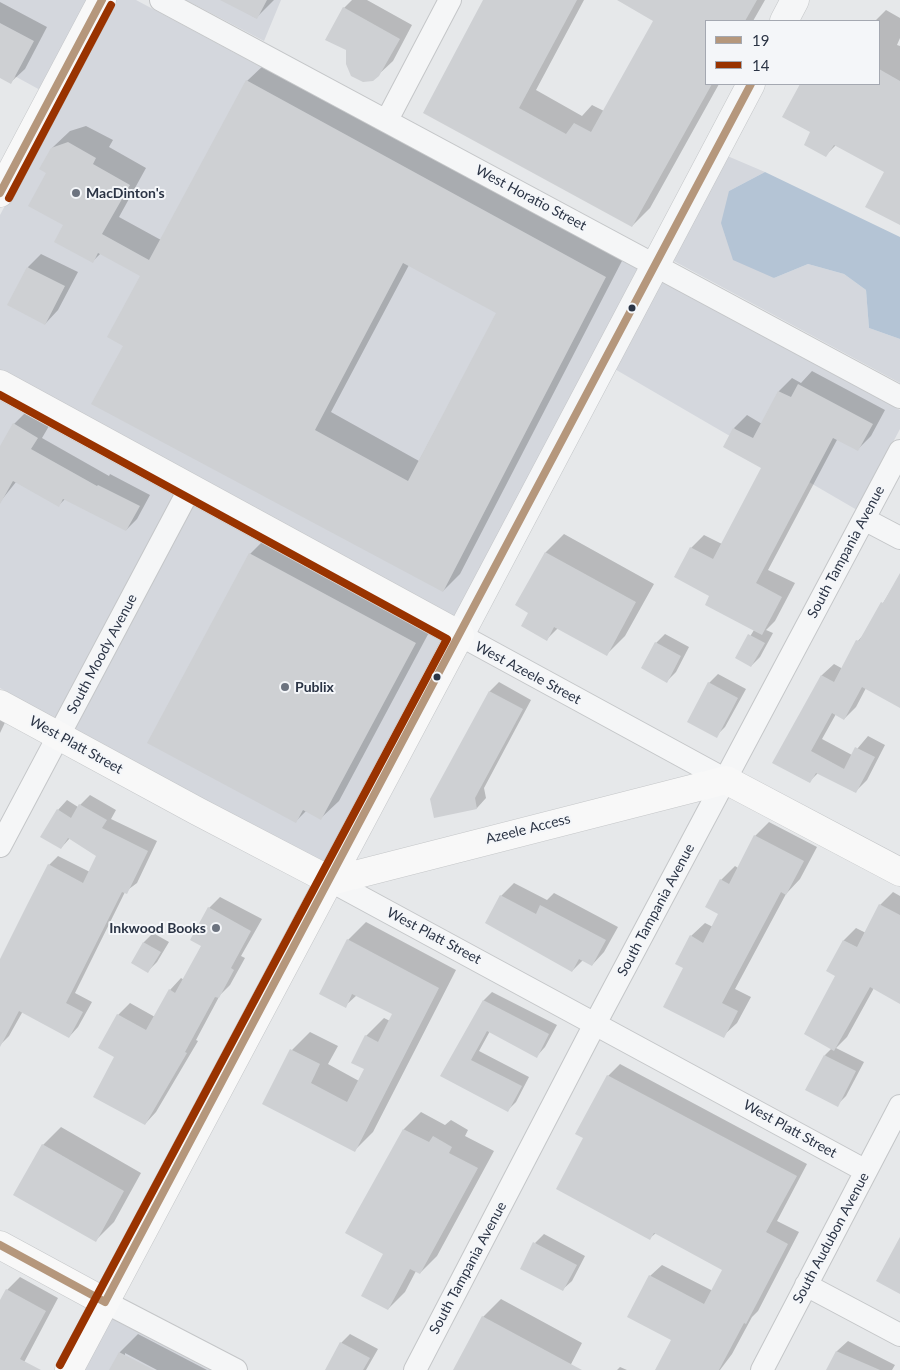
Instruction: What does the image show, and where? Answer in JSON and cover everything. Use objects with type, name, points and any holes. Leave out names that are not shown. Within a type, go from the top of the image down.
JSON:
[{"type":"main road","points":[[0,193],[102,0]]},
{"type":"main road","name":"West Azeele Street","points":[[0,384],[460,636]]},
{"type":"main road","points":[[69,1370],[460,636]]},
{"type":"main road","name":"West Platt Street","points":[[0,704],[330,881]]},
{"type":"main road","name":"West Azeele Street","points":[[726,780],[900,872]]},
{"type":"main road","name":"Azeele Access","points":[[330,881],[726,780]]},
{"type":"main road","points":[[0,1244],[105,1302]]},
{"type":"street","name":"West Horatio Street","points":[[161,0],[900,396]]},
{"type":"street","points":[[387,120],[450,0]]},
{"type":"street","points":[[785,20],[795,0]]},
{"type":"street","points":[[460,636],[750,85]]},
{"type":"street","name":"South Tampania Avenue","points":[[415,1370],[595,1024],[900,451]]},
{"type":"street","name":"South Moody Avenue","points":[[0,846],[190,488]]},
{"type":"street","points":[[864,519],[900,538]]},
{"type":"street","name":"West Azeele Street","points":[[460,636],[726,780]]},
{"type":"street","name":"West Platt Street","points":[[330,881],[866,1171]]},
{"type":"street","name":"South Audubon Avenue","points":[[762,1370],[900,1106]]},
{"type":"street","points":[[806,1285],[900,1335]]},
{"type":"street","points":[[105,1302],[236,1370]]},
{"type":"shaded area","points":[[0,0],[90,0],[42,91],[0,68]]},
{"type":"shaded area","points":[[114,0],[136,0],[641,270],[456,620],[0,371],[0,215]]},
{"type":"shaded area","points":[[186,0],[281,0],[264,41]]},
{"type":"shaded area","points":[[725,155],[765,172],[729,191],[774,278],[808,264],[844,274],[866,290],[869,328],[900,339],[900,383],[670,259]]},
{"type":"shaded area","points":[[659,280],[900,410],[900,429],[857,510],[613,368]]},
{"type":"shaded area","points":[[0,398],[176,494],[55,720],[0,688]]},
{"type":"shaded area","points":[[194,504],[445,641],[326,865],[73,730]]},
{"type":"shaded area","points":[[109,1317],[211,1370],[81,1370]]},
{"type":"water","points":[[765,172],[900,237],[900,339],[869,328],[866,290],[844,274],[808,264],[774,278],[733,260],[721,223],[729,191]]},
{"type":"building","points":[[220,0],[267,0],[257,19]]},
{"type":"building","points":[[483,0],[577,0],[519,108],[566,134],[574,123],[591,132],[653,21],[617,0],[757,0],[746,20],[705,20],[705,85],[711,85],[632,227],[423,113]]},
{"type":"building","points":[[343,7],[400,39],[379,76],[373,81],[363,82],[351,76],[346,64],[346,50],[325,40]]},
{"type":"building","points":[[0,23],[34,41],[11,84],[0,78]]},
{"type":"building","points":[[880,70],[900,81],[900,225],[865,207],[884,172],[834,145],[826,157],[804,145],[810,132],[782,117],[799,85],[880,85]]},
{"type":"building","points":[[246,80],[606,277],[443,592],[91,404],[123,346],[107,337],[140,276],[98,253],[93,263],[54,242],[63,225],[28,206],[46,173],[39,169],[51,148],[68,142],[96,158],[93,164],[130,185],[102,234],[149,260]],"holes":[[[403,263],[496,313],[408,481],[315,430]]]},
{"type":"building","points":[[27,267],[65,286],[45,325],[7,305]]},
{"type":"building","points":[[798,384],[873,424],[858,451],[833,438],[756,583],[782,597],[762,635],[705,605],[709,596],[674,577],[690,547],[713,559],[761,468],[723,447],[733,428],[753,438],[778,391],[791,397]]},
{"type":"building","points":[[13,423],[38,438],[31,449],[97,486],[140,506],[126,531],[63,499],[59,507],[13,481],[0,504],[0,446]]},
{"type":"building","points":[[545,552],[636,602],[607,656],[554,627],[547,641],[521,626],[528,613],[515,605]]},
{"type":"building","name":"Publix","points":[[249,553],[416,643],[321,820],[303,810],[296,823],[147,743]]},
{"type":"building","points":[[900,573],[900,708],[862,687],[844,720],[832,713],[811,751],[844,769],[855,747],[875,757],[856,793],[816,773],[810,783],[772,763],[821,675],[834,682],[856,640],[859,641]]},
{"type":"building","points":[[748,634],[765,643],[751,667],[735,658]]},
{"type":"building","points":[[655,642],[681,656],[667,683],[641,668]]},
{"type":"building","points":[[708,682],[738,698],[717,738],[687,722]]},
{"type":"building","points":[[489,691],[523,709],[475,798],[477,809],[434,818],[430,799]]},
{"type":"building","points":[[79,804],[107,820],[102,828],[148,851],[127,894],[122,892],[66,1003],[83,1012],[69,1038],[19,1011],[0,1047],[0,959],[27,905],[48,864],[83,883],[96,856],[68,838],[61,849],[40,837],[57,809],[71,818]]},
{"type":"building","points":[[754,835],[804,861],[786,895],[781,892],[722,1003],[738,1011],[724,1038],[663,1007],[683,968],[675,964],[690,935],[703,943],[718,914],[705,907],[720,879],[729,884]]},
{"type":"building","points":[[500,895],[536,914],[540,905],[606,940],[592,966],[579,959],[572,972],[485,923]]},
{"type":"building","points":[[879,904],[900,915],[900,1004],[870,987],[834,1051],[804,1034],[835,976],[826,971],[843,940],[857,947]]},
{"type":"building","points":[[208,907],[251,931],[231,968],[234,970],[219,998],[215,997],[185,1052],[187,1053],[145,1125],[93,1097],[114,1057],[98,1048],[117,1014],[146,1030],[169,989],[175,993],[201,946],[190,940]]},
{"type":"building","points":[[347,939],[439,988],[355,1152],[262,1104],[290,1049],[320,1064],[311,1083],[347,1102],[364,1069],[351,1063],[365,1035],[378,1042],[392,1014],[352,994],[346,1008],[319,994]]},
{"type":"building","points":[[143,942],[161,952],[148,973],[131,963]]},
{"type":"building","points":[[483,1000],[549,1034],[537,1058],[487,1031],[471,1060],[522,1086],[508,1112],[440,1076]]},
{"type":"building","points":[[824,1055],[856,1071],[838,1107],[805,1090]]},
{"type":"building","points":[[607,1075],[797,1176],[766,1232],[788,1244],[746,1324],[744,1323],[719,1370],[655,1370],[671,1340],[627,1317],[649,1275],[704,1304],[722,1270],[654,1233],[650,1240],[556,1189],[583,1138],[575,1134]]},
{"type":"building","points":[[403,1129],[429,1142],[433,1136],[452,1147],[449,1153],[478,1168],[420,1274],[410,1269],[388,1310],[361,1296],[383,1254],[345,1233]]},
{"type":"building","points":[[42,1144],[124,1191],[96,1242],[13,1195]]},
{"type":"building","points":[[900,1237],[900,1294],[876,1281]]},
{"type":"building","points":[[533,1242],[577,1265],[563,1291],[520,1269]]},
{"type":"building","points":[[6,1289],[46,1311],[20,1359],[41,1370],[0,1370],[0,1300]]},
{"type":"building","points":[[482,1316],[582,1370],[453,1370]]},
{"type":"building","points":[[340,1342],[370,1358],[363,1370],[325,1370]]},
{"type":"building","points":[[836,1351],[880,1370],[826,1370]]},
{"type":"building","points":[[119,1352],[154,1370],[109,1370]]},
{"type":"transit line","name":"19","points":[[0,193],[102,0]]},
{"type":"transit line","name":"14","points":[[9,198],[111,5]]},
{"type":"transit line","name":"19","points":[[0,1245],[105,1302],[750,85]]},
{"type":"transit line","name":"14","points":[[0,395],[447,639],[60,1365]]},
{"type":"place","name":"MacDinton's","points":[[76,193]]},
{"type":"place","name":"Publix","points":[[285,687]]},
{"type":"place","name":"Inkwood Books","points":[[216,928]]}]
